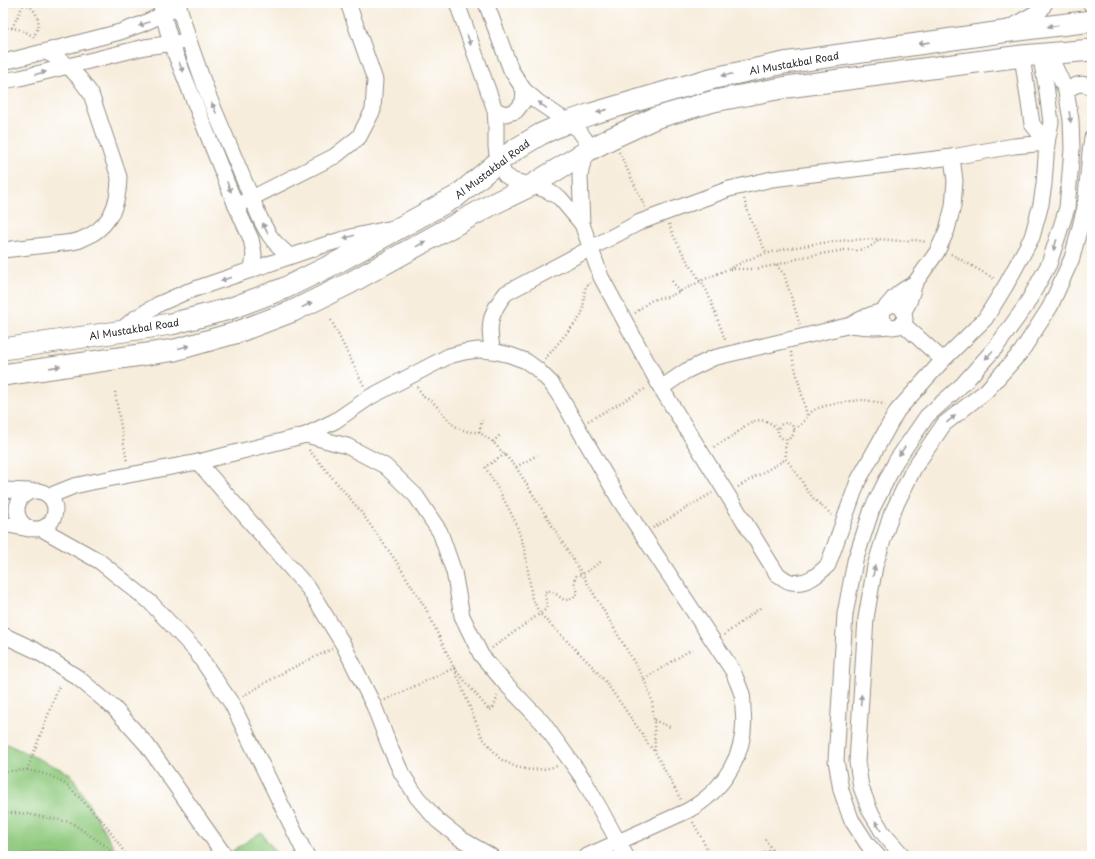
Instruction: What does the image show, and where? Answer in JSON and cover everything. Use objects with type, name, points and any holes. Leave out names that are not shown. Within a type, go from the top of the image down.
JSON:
[{"type":"main road","name":"Al Mustakbal Road","points":[[13,348],[171,324],[236,306],[285,288],[338,262],[457,196],[498,162],[541,134],[568,122],[639,100],[710,79],[784,63],[1002,32],[1092,21]]},
{"type":"main road","points":[[3,374],[175,350],[235,333],[293,311],[348,284],[492,205],[532,185],[589,150],[655,118],[714,101],[787,87],[933,67],[1092,50]]},
{"type":"main road","points":[[620,134],[627,124],[628,117],[634,105],[639,100]]},
{"type":"main road","points":[[457,196],[472,193],[480,195],[492,205]]},
{"type":"main road","points":[[13,348],[21,351],[21,362],[28,371]]},
{"type":"street","points":[[236,206],[335,156],[359,137],[373,110],[375,80],[348,3]]},
{"type":"street","points":[[457,3],[495,110],[498,162],[505,175],[514,181],[532,185],[548,191],[560,198],[582,224]]},
{"type":"street","points":[[486,3],[511,70],[524,90],[538,102],[578,129],[585,138],[589,150],[582,165],[580,177],[582,224],[601,276],[660,385],[702,454],[777,574],[790,582],[801,582],[811,579],[820,573],[828,564],[858,481],[897,411],[943,360],[985,319],[1006,285],[1032,237],[1044,184],[1047,143],[1032,124],[1037,55]]},
{"type":"street","points":[[1002,32],[1041,10],[1045,3]]},
{"type":"street","points":[[3,62],[120,32],[142,24],[162,9],[178,5],[208,95],[267,233],[277,246],[290,256]]},
{"type":"street","points":[[162,9],[171,43],[236,206],[251,238],[254,254],[252,270]]},
{"type":"street","points":[[91,94],[91,60],[93,39]]},
{"type":"street","points":[[3,81],[145,47],[189,41]]},
{"type":"street","points":[[3,250],[79,241],[97,231],[110,216],[116,204],[119,191],[119,177],[91,94],[68,66],[46,52]]},
{"type":"street","points":[[878,856],[868,845],[851,819],[840,790],[836,760],[846,614],[855,561],[872,509],[896,461],[927,416],[963,384],[996,347],[1025,307],[1049,264],[1067,208],[1072,142],[1066,91],[1037,55]]},
{"type":"street","points":[[1066,91],[1075,85],[1086,84],[1092,87]]},
{"type":"street","points":[[495,110],[505,114],[516,111],[523,102],[524,90]]},
{"type":"street","points":[[903,856],[883,833],[870,811],[861,787],[857,762],[866,618],[875,566],[891,515],[914,468],[944,424],[986,392],[1022,352],[1050,307],[1072,258],[1085,206],[1092,138]]},
{"type":"street","points":[[493,351],[490,339],[492,314],[498,302],[506,293],[640,222],[729,189],[772,179],[952,157],[1018,146],[1047,143]]},
{"type":"street","points":[[851,325],[876,328],[898,320],[909,302],[915,283],[939,248],[947,230],[953,206],[955,181],[952,157]]},
{"type":"street","points":[[119,332],[134,319],[159,304],[186,292],[327,244],[355,236],[401,227]]},
{"type":"street","points":[[898,320],[885,323],[882,315],[894,297],[915,283]]},
{"type":"street","points":[[660,385],[686,370],[713,358],[851,325],[866,316],[885,309],[890,305],[898,305],[898,320],[943,360]]},
{"type":"street","points":[[49,496],[74,486],[198,462],[302,436],[335,421],[370,397],[449,356],[478,350],[510,354],[526,361],[551,383],[618,499],[733,671],[742,695],[745,721],[741,746],[731,770],[716,791],[687,811],[588,856]]},
{"type":"street","points":[[302,436],[347,446],[385,466],[416,496],[440,532],[454,572],[462,616],[481,655],[543,723],[572,762],[584,780],[626,856]]},
{"type":"street","points":[[198,462],[309,589],[344,644],[374,706],[401,772],[417,797],[437,820],[460,838],[491,856]]},
{"type":"street","points":[[3,490],[37,490],[44,492],[53,501],[55,507],[55,514],[48,525],[36,529],[3,524]]},
{"type":"street","points":[[30,491],[20,498],[17,503],[17,516],[24,526],[36,529],[99,561],[150,602],[195,650],[232,704],[302,854]]},
{"type":"street","points":[[3,635],[35,650],[77,677],[114,708],[147,745],[225,856]]},
{"type":"path","points":[[3,9],[8,6],[24,3]]},
{"type":"path","points":[[12,28],[24,3],[32,7],[38,16],[38,26],[34,36]]},
{"type":"path","points":[[3,28],[24,30],[34,36],[41,43],[46,52]]},
{"type":"path","points":[[620,134],[657,216],[674,237],[686,259],[707,291],[730,353]]},
{"type":"path","points":[[739,187],[751,221],[767,254]]},
{"type":"path","points":[[625,320],[650,301],[668,297],[757,256],[815,244],[847,240],[879,239],[902,241],[915,240],[928,242],[1006,285]]},
{"type":"path","points":[[730,269],[755,269],[804,257],[844,250],[866,249],[879,239]]},
{"type":"path","points":[[776,265],[784,274],[802,336]]},
{"type":"path","points":[[536,369],[581,316],[583,310],[583,294],[586,286],[601,276]]},
{"type":"path","points":[[672,281],[678,292]]},
{"type":"path","points":[[331,320],[370,397]]},
{"type":"path","points":[[787,340],[807,415]]},
{"type":"path","points":[[412,376],[418,389],[424,397],[433,402],[452,424],[469,432],[479,432],[493,442],[516,467],[644,679],[652,700],[654,720],[654,752]]},
{"type":"path","points":[[577,427],[660,385]]},
{"type":"path","points":[[116,392],[128,475]]},
{"type":"path","points":[[794,428],[801,425],[807,415],[821,407],[864,400],[881,403],[897,411]]},
{"type":"path","points":[[479,432],[482,420]]},
{"type":"path","points":[[702,454],[753,421],[762,420],[774,425],[780,436],[787,439]]},
{"type":"path","points":[[778,430],[782,424],[785,423],[788,423],[794,428]]},
{"type":"path","points":[[794,428],[793,435],[787,439],[785,449],[786,459],[814,499],[842,524]]},
{"type":"path","points":[[493,442],[501,434]]},
{"type":"path","points":[[302,436],[358,508],[396,561],[426,609],[454,668],[482,737],[500,759],[516,767],[530,770],[544,769],[572,762]]},
{"type":"path","points":[[504,454],[485,468],[515,521],[525,550],[532,598],[540,614],[605,681],[654,752],[711,856]]},
{"type":"path","points":[[516,467],[537,455]]},
{"type":"path","points":[[642,535],[786,459]]},
{"type":"path","points":[[481,655],[545,610],[547,608],[547,601],[544,595],[545,592],[551,591],[564,600],[572,599],[578,592],[574,583],[576,575],[582,574],[602,561]]},
{"type":"path","points":[[714,642],[760,608]]},
{"type":"path","points":[[232,704],[258,686],[286,670],[314,656],[344,644]]},
{"type":"path","points":[[644,679],[692,649]]},
{"type":"path","points":[[454,668],[489,710],[493,709],[504,682]]},
{"type":"path","points":[[374,706],[454,668]]},
{"type":"path","points":[[27,770],[59,686]]},
{"type":"path","points":[[654,720],[672,728]]},
{"type":"path","points":[[3,773],[27,770],[49,775],[68,786],[105,824],[127,856]]},
{"type":"path","points":[[3,813],[21,813],[70,822],[106,846],[115,856]]},
{"type":"path","points":[[765,839],[776,856]]},
{"type":"path","points":[[757,856],[772,850]]},
{"type":"green space","points":[[3,742],[71,774],[119,856],[3,856]]},
{"type":"green space","points":[[261,832],[278,856],[225,856]]}]
